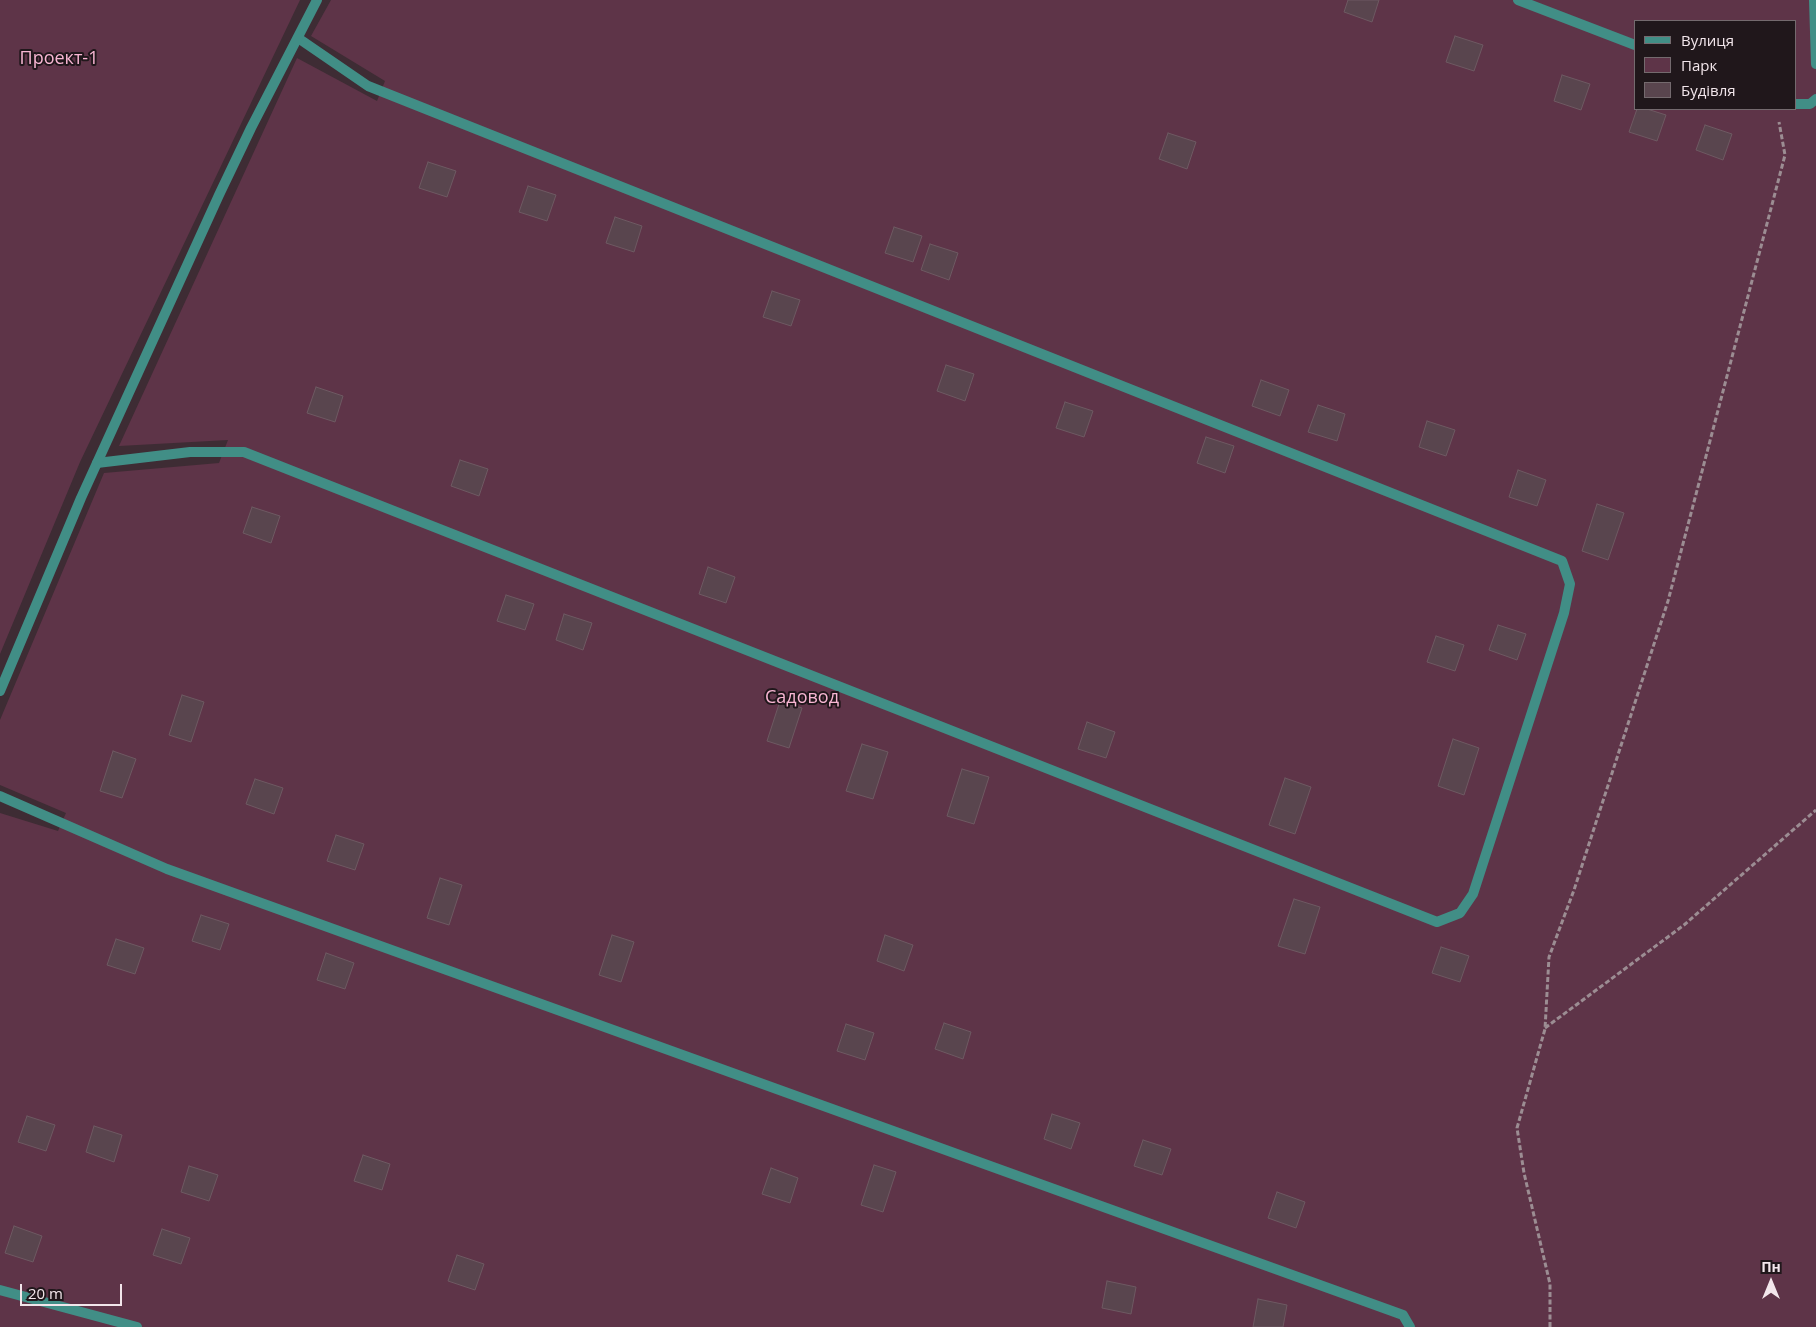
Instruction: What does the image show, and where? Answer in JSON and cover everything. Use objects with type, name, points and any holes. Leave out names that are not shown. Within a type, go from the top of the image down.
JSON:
[{"type":"street","points":[[0,691],[97,463],[231,170],[317,0]]},
{"type":"street","points":[[1518,0],[1634,44]]},
{"type":"street","points":[[1814,0],[1816,64]]},
{"type":"street","points":[[97,463],[190,452],[244,452],[1437,922],[1460,913],[1473,894],[1564,612],[1570,584],[1562,561],[368,86],[298,38]]},
{"type":"street","points":[[1796,104],[1810,104],[1816,99]]},
{"type":"street","points":[[0,796],[167,869],[1404,1315],[1410,1327]]},
{"type":"street","points":[[0,1290],[137,1327]]},
{"type":"path","points":[[1550,1327],[1550,1284],[1524,1172],[1517,1128],[1545,1029],[1549,957],[1574,890],[1668,601],[1785,155],[1778,118]]},
{"type":"path","points":[[1545,1029],[1684,925],[1816,810]]},
{"type":"green space","name":"Проект-1","points":[[0,0],[300,0],[80,462],[0,654]]},
{"type":"green space","name":"Садовод","points":[[331,0],[1816,0],[1816,1327],[0,1327],[0,813],[58,831],[66,813],[0,785],[0,720],[104,473],[219,463],[228,440],[119,446],[297,58],[377,101],[385,81],[311,36]]},
{"type":"building","points":[[1348,0],[1379,0],[1372,22],[1344,12]]},
{"type":"building","points":[[1455,36],[1483,45],[1474,71],[1446,62]]},
{"type":"building","points":[[1562,75],[1590,84],[1581,110],[1554,101]]},
{"type":"building","points":[[1637,110],[1650,110],[1666,115],[1657,141],[1629,132]]},
{"type":"building","points":[[1705,125],[1732,134],[1723,160],[1696,150]]},
{"type":"building","points":[[1168,133],[1196,142],[1187,169],[1159,159]]},
{"type":"building","points":[[428,162],[456,171],[447,197],[419,188]]},
{"type":"building","points":[[528,186],[556,195],[547,221],[519,212]]},
{"type":"building","points":[[615,217],[642,226],[634,252],[606,243]]},
{"type":"building","points":[[894,227],[922,236],[913,262],[885,253]]},
{"type":"building","points":[[930,244],[958,253],[949,280],[921,270]]},
{"type":"building","points":[[772,291],[800,300],[791,326],[763,317]]},
{"type":"building","points":[[946,365],[974,374],[965,401],[937,391]]},
{"type":"building","points":[[1261,380],[1289,390],[1280,416],[1252,406]]},
{"type":"building","points":[[316,387],[343,396],[335,422],[307,413]]},
{"type":"building","points":[[1065,402],[1093,411],[1084,437],[1056,428]]},
{"type":"building","points":[[1318,405],[1345,414],[1337,441],[1308,432]]},
{"type":"building","points":[[1427,421],[1455,430],[1446,456],[1419,447]]},
{"type":"building","points":[[1206,437],[1234,446],[1225,473],[1197,463]]},
{"type":"building","points":[[460,460],[488,469],[479,496],[451,486]]},
{"type":"building","points":[[1518,470],[1546,480],[1537,506],[1509,497]]},
{"type":"building","points":[[1597,504],[1624,513],[1608,560],[1582,551]]},
{"type":"building","points":[[252,507],[280,516],[271,543],[243,533]]},
{"type":"building","points":[[708,567],[735,577],[726,603],[699,594]]},
{"type":"building","points":[[506,595],[534,604],[525,630],[497,621]]},
{"type":"building","points":[[564,614],[592,623],[583,650],[556,640]]},
{"type":"building","points":[[1498,625],[1526,634],[1517,660],[1489,650]]},
{"type":"building","points":[[1436,636],[1464,645],[1455,671],[1427,662]]},
{"type":"building","points":[[182,695],[204,702],[191,742],[169,735]]},
{"type":"building","points":[[780,701],[802,708],[789,748],[767,741]]},
{"type":"building","points":[[1087,722],[1115,732],[1106,758],[1078,749]]},
{"type":"building","points":[[1453,739],[1479,748],[1464,795],[1438,786]]},
{"type":"building","points":[[862,744],[888,752],[873,799],[846,791]]},
{"type":"building","points":[[113,751],[136,759],[122,798],[100,791]]},
{"type":"building","points":[[962,769],[989,777],[974,824],[947,816]]},
{"type":"building","points":[[1285,778],[1311,787],[1295,834],[1269,825]]},
{"type":"building","points":[[255,779],[283,788],[274,814],[246,804]]},
{"type":"building","points":[[336,835],[364,844],[355,870],[327,861]]},
{"type":"building","points":[[440,878],[462,885],[449,925],[427,918]]},
{"type":"building","points":[[1294,899],[1320,907],[1305,954],[1278,946]]},
{"type":"building","points":[[201,915],[229,924],[220,950],[192,941]]},
{"type":"building","points":[[612,935],[634,942],[621,982],[599,975]]},
{"type":"building","points":[[885,935],[913,945],[904,971],[877,961]]},
{"type":"building","points":[[116,939],[144,948],[135,974],[107,965]]},
{"type":"building","points":[[1441,947],[1469,956],[1460,982],[1432,973]]},
{"type":"building","points":[[326,953],[354,963],[345,989],[317,980]]},
{"type":"building","points":[[944,1023],[971,1032],[963,1059],[935,1049]]},
{"type":"building","points":[[846,1024],[874,1033],[865,1060],[837,1051]]},
{"type":"building","points":[[1052,1114],[1080,1123],[1071,1149],[1044,1139]]},
{"type":"building","points":[[27,1116],[55,1125],[46,1151],[18,1142]]},
{"type":"building","points":[[94,1126],[122,1135],[114,1162],[86,1152]]},
{"type":"building","points":[[1143,1140],[1171,1149],[1162,1175],[1134,1166]]},
{"type":"building","points":[[363,1155],[390,1164],[382,1190],[354,1181]]},
{"type":"building","points":[[874,1165],[896,1172],[883,1212],[861,1205]]},
{"type":"building","points":[[189,1166],[218,1175],[209,1201],[181,1192]]},
{"type":"building","points":[[771,1168],[798,1178],[790,1203],[762,1194]]},
{"type":"building","points":[[1277,1192],[1305,1202],[1296,1228],[1268,1218]]},
{"type":"building","points":[[14,1226],[42,1236],[33,1262],[5,1253]]},
{"type":"building","points":[[162,1229],[190,1238],[181,1264],[153,1255]]},
{"type":"building","points":[[457,1255],[484,1264],[475,1290],[448,1281]]},
{"type":"building","points":[[1107,1281],[1136,1287],[1131,1314],[1102,1308]]},
{"type":"building","points":[[1258,1299],[1287,1305],[1283,1327],[1253,1327]]}]
